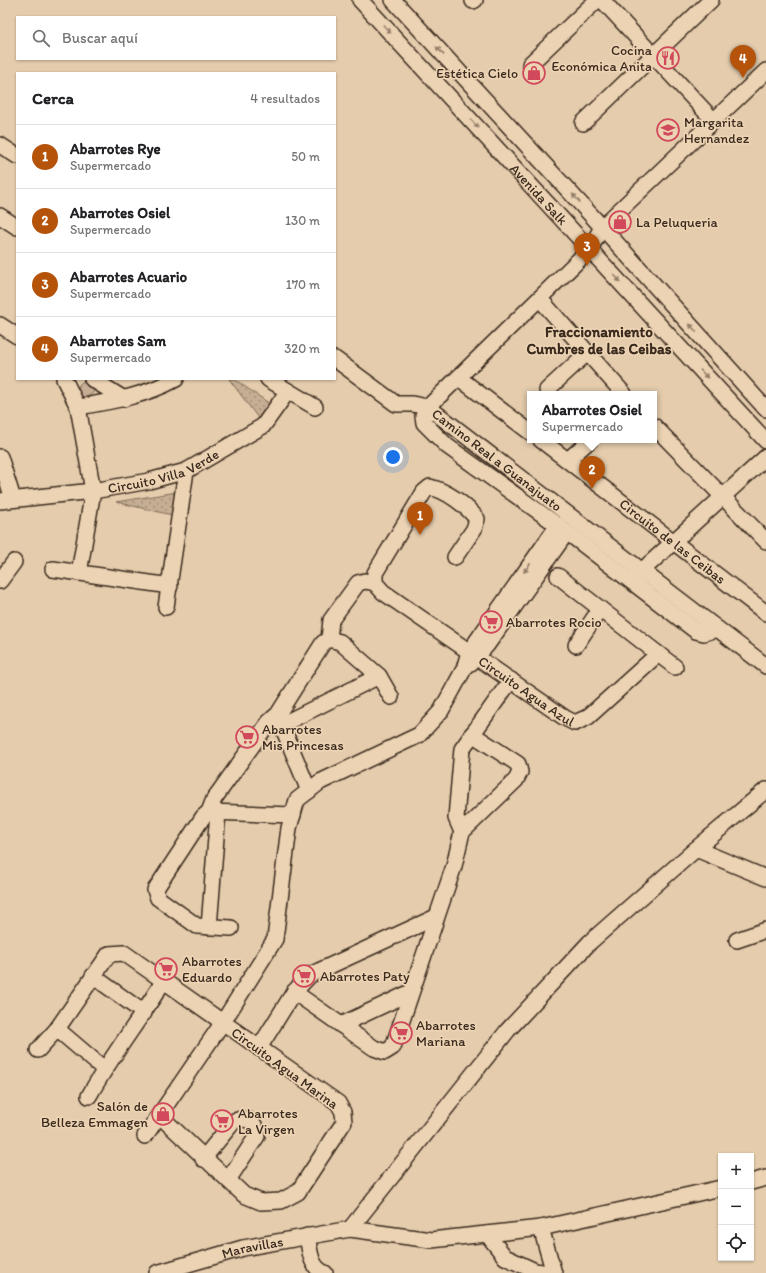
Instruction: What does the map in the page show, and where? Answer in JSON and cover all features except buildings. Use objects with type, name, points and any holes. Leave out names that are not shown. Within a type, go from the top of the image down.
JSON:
[{"type":"street","name":"Avenida Salk","points":[[360,0],[766,441]]},
{"type":"street","name":"Avenida Salk","points":[[393,0],[602,227],[766,409]]},
{"type":"street","points":[[530,64],[597,0]]},
{"type":"street","points":[[602,0],[714,121]]},
{"type":"street","points":[[583,124],[711,0]]},
{"type":"street","points":[[336,360],[358,374],[396,404],[412,404],[428,407],[590,249],[602,227],[766,71]]},
{"type":"street","points":[[0,145],[16,155]]},
{"type":"street","points":[[0,216],[16,226]]},
{"type":"street","points":[[540,299],[621,391]]},
{"type":"street","points":[[0,325],[16,335]]},
{"type":"street","points":[[547,390],[587,353]]},
{"type":"street","points":[[459,378],[527,430]]},
{"type":"street","points":[[64,380],[78,407],[93,491],[79,573]]},
{"type":"street","points":[[94,380],[124,399]]},
{"type":"street","points":[[78,407],[124,399],[156,390],[174,380]]},
{"type":"street","points":[[270,380],[315,407]]},
{"type":"street","name":"Circuito Villa Verde","points":[[0,457],[7,500],[93,491],[149,481],[186,471],[263,426],[288,392]]},
{"type":"street","name":"Camino Real a Guanajuato","points":[[636,576],[428,407],[423,416],[424,423],[447,446],[562,528],[717,629],[766,666]]},
{"type":"street","points":[[657,429],[766,541]]},
{"type":"street","name":"Circuito de las Ceibas","points":[[545,443],[766,613]]},
{"type":"street","points":[[568,460],[587,443]]},
{"type":"street","points":[[636,576],[766,457]]},
{"type":"street","points":[[166,607],[186,471]]},
{"type":"street","points":[[329,639],[331,620],[358,583],[365,581],[375,583],[375,573],[424,492],[430,487],[440,490],[471,511],[477,519],[474,530],[455,557]]},
{"type":"street","points":[[145,1136],[223,1022],[275,939],[289,828],[297,800],[320,782],[419,734],[441,711],[464,669],[562,528]]},
{"type":"street","points":[[0,580],[14,562]]},
{"type":"street","points":[[53,569],[170,586]]},
{"type":"street","points":[[558,576],[675,667]]},
{"type":"street","name":"Circuito Agua Azul","points":[[375,583],[383,592],[565,718],[575,723],[588,717],[658,654]]},
{"type":"street","points":[[576,644],[600,609]]},
{"type":"street","points":[[279,719],[323,642],[329,639],[340,642],[379,676],[391,697]]},
{"type":"street","points":[[209,927],[214,799],[269,722],[379,676]]},
{"type":"street","points":[[462,832],[456,818],[462,749],[511,680]]},
{"type":"street","points":[[279,719],[309,791]]},
{"type":"street","points":[[294,992],[374,1048],[385,1052],[393,1047],[454,866],[462,832],[516,780],[520,772],[518,764],[472,734]]},
{"type":"street","points":[[350,1229],[508,1030],[590,942],[766,790]]},
{"type":"street","points":[[231,928],[197,926],[158,898],[155,890],[203,817],[214,812],[293,815]]},
{"type":"street","points":[[696,849],[766,878]]},
{"type":"street","points":[[259,1048],[294,992],[310,975],[436,917]]},
{"type":"street","points":[[737,940],[766,930]]},
{"type":"street","name":"Circuito Agua Marina","points":[[38,1050],[57,1029],[109,954],[116,952],[124,953],[338,1103],[343,1112],[344,1122],[298,1192],[281,1201],[261,1202],[244,1195],[203,1159],[159,1115]]},
{"type":"street","points":[[93,976],[144,1013]]},
{"type":"street","points":[[89,1096],[104,1069],[144,1013],[164,980]]},
{"type":"street","points":[[341,1025],[412,992]]},
{"type":"street","points":[[57,1029],[104,1069]]},
{"type":"street","points":[[203,1159],[234,1121],[242,1119],[252,1121],[256,1126],[257,1136],[228,1180]]},
{"type":"street","points":[[754,1181],[766,1178]]},
{"type":"street","name":"Maravillas","points":[[158,1273],[243,1248],[350,1229],[431,1240],[487,1234],[541,1228],[718,1189]]},
{"type":"street","points":[[541,1228],[554,1273]]},
{"type":"street","points":[[487,1234],[505,1257],[535,1271],[549,1273]]},
{"type":"street","points":[[307,1236],[313,1263],[318,1270],[325,1273]]},
{"type":"green space","points":[[230,380],[235,380],[270,404],[258,418]]},
{"type":"green space","points":[[86,381],[93,386],[94,389],[89,396],[86,397],[79,392],[78,389],[83,382]]},
{"type":"green space","points":[[177,492],[172,515],[116,502]]},
{"type":"place","name":"Cocina Económica Anita","points":[[668,58]]},
{"type":"place","name":"Estética Cielo","points":[[534,73]]},
{"type":"place","name":"Abarrotes Sam","points":[[743,78]]},
{"type":"place","name":"Margarita Hernandez","points":[[668,130]]},
{"type":"place","name":"La Peluqueria","points":[[620,222]]},
{"type":"place","name":"Abarrotes Acuario","points":[[587,266]]},
{"type":"place","name":"Abarrotes Osiel","points":[[592,489]]},
{"type":"place","name":"Abarrotes Rye","points":[[420,535]]},
{"type":"place","name":"Abarrotes Rocio","points":[[491,622]]},
{"type":"place","name":"Abarrotes Mis Princesas","points":[[247,737]]},
{"type":"place","name":"Abarrotes Eduardo","points":[[166,969]]},
{"type":"place","name":"Abarrotes Paty","points":[[304,976]]},
{"type":"place","name":"Abarrotes Mariana","points":[[401,1033]]},
{"type":"place","name":"Salón de Belleza Emmagen","points":[[163,1114]]},
{"type":"place","name":"Abarrotes La Virgen","points":[[222,1121]]},
{"type":"district","name":"Fraccionamiento Cumbres de las Ceibas","points":[[599,340]]}]
